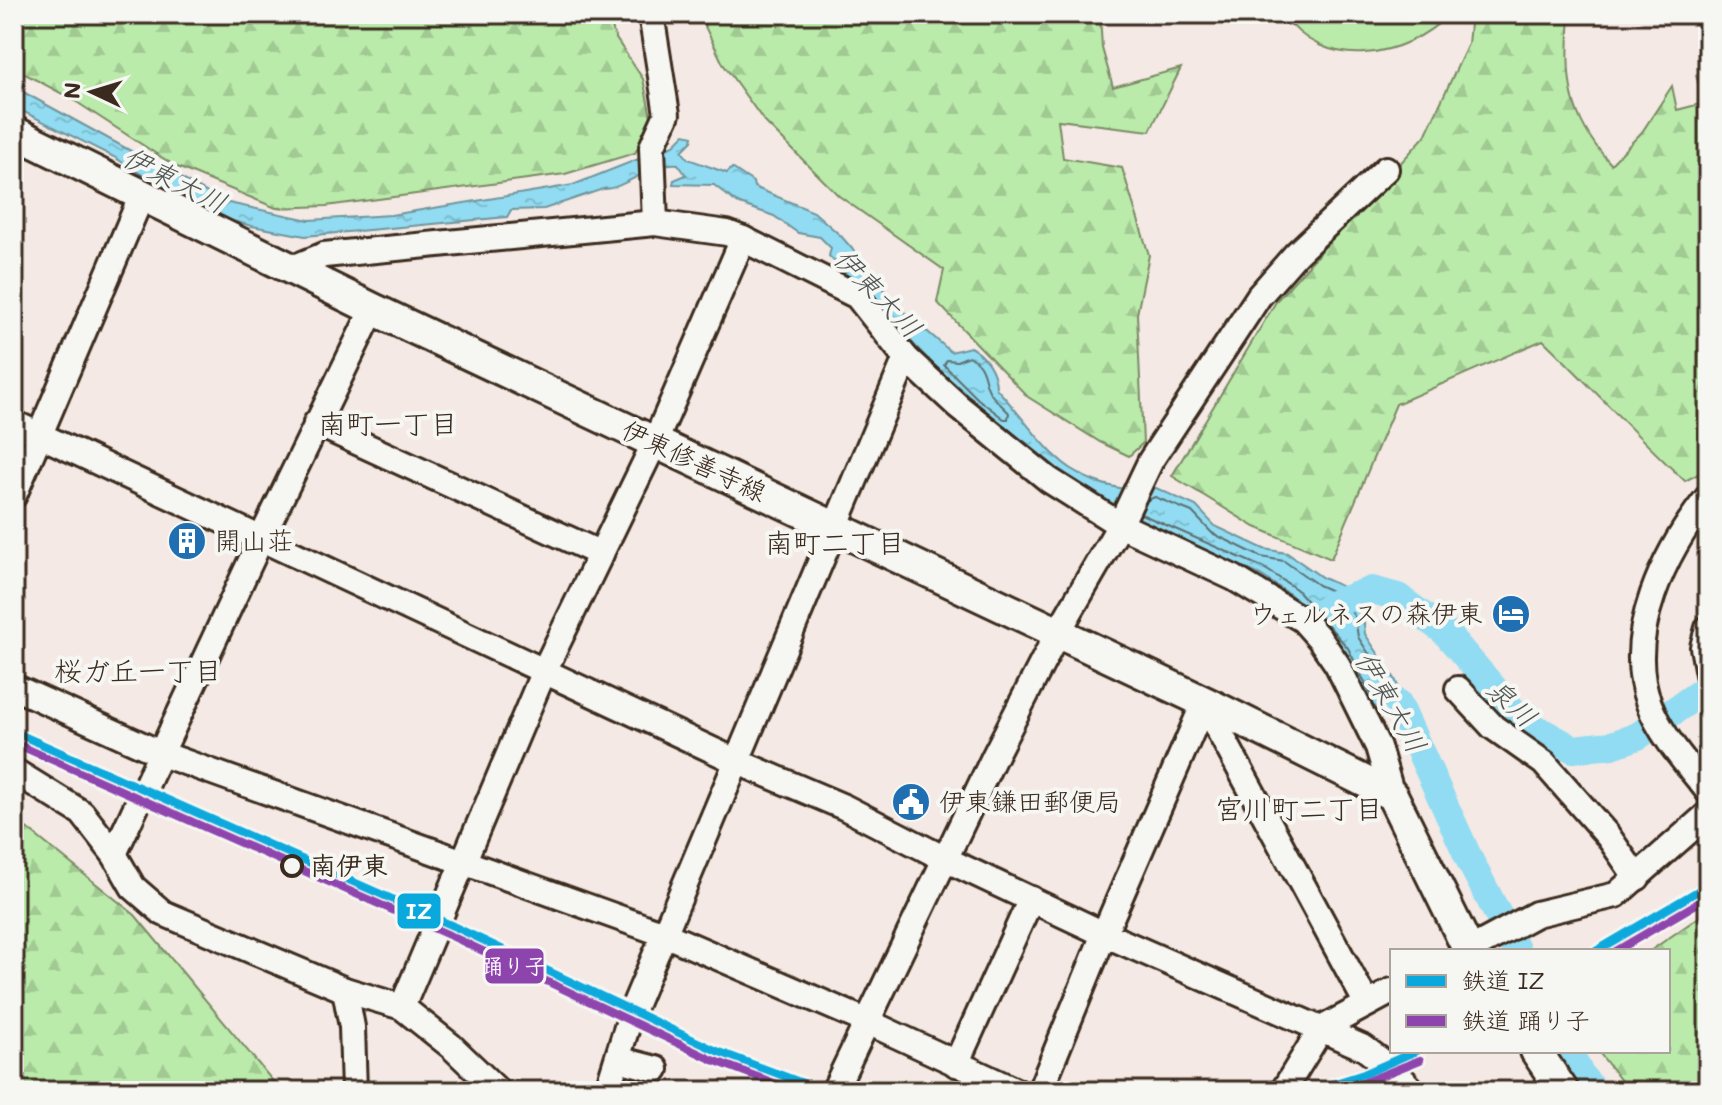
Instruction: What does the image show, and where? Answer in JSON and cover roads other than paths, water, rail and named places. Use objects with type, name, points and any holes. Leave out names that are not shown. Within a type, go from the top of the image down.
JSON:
[{"type":"main road","name":"伊東修善寺線","points":[[15,134],[373,309],[1392,795]]},
{"type":"main road","points":[[1392,795],[1473,948]]},
{"type":"main road","points":[[1537,1053],[1563,1091]]},
{"type":"street","points":[[651,14],[667,114],[652,147],[654,214]]},
{"type":"street","points":[[834,1091],[995,755],[1057,634],[1120,525],[1151,460],[1259,296],[1296,254],[1386,169]]},
{"type":"street","points":[[14,495],[142,195]]},
{"type":"street","points":[[290,269],[324,255],[654,214],[743,239],[857,296],[906,358],[959,407],[1049,480],[1120,525],[1234,578],[1303,620],[1337,664],[1378,747],[1392,795]]},
{"type":"street","points":[[402,1007],[544,671],[655,442],[743,239]]},
{"type":"street","points":[[114,854],[316,423],[373,309]]},
{"type":"street","points":[[607,1091],[632,1011],[906,358]]},
{"type":"street","points":[[14,423],[738,762],[844,807],[1104,934],[1364,1048],[1395,1071],[1413,1091]]},
{"type":"street","points":[[316,423],[601,554]]},
{"type":"street","points":[[1708,497],[1665,565],[1652,598],[1644,630],[1642,657],[1643,687],[1650,707],[1661,729],[1708,791]]},
{"type":"street","points":[[1707,672],[1703,647],[1708,628]]},
{"type":"street","points":[[14,687],[162,754],[664,934],[868,1022],[1016,1091]]},
{"type":"street","points":[[1458,689],[1493,727],[1544,763],[1608,836],[1637,878]]},
{"type":"street","points":[[1040,1091],[1204,703]]},
{"type":"street","points":[[1204,703],[1367,1004]]},
{"type":"street","points":[[14,771],[82,813],[114,854],[133,887],[163,913],[345,990],[402,1007],[429,1027],[498,1091]]},
{"type":"street","points":[[1473,948],[1536,914],[1616,895],[1708,814]]},
{"type":"street","points":[[956,1064],[1031,899]]},
{"type":"street","points":[[345,990],[352,1027],[354,1091]]},
{"type":"street","points":[[1283,1091],[1321,1029],[1390,992]]},
{"type":"street","points":[[618,1059],[656,1069]]},
{"type":"water","points":[[14,87],[224,202],[309,220],[391,215],[573,185],[674,145],[685,134],[693,136],[682,151],[688,159],[727,173],[732,168],[753,182],[754,187],[814,212],[841,236],[875,275],[892,301],[951,352],[970,347],[980,354],[992,370],[996,388],[1052,453],[1079,474],[1106,485],[1142,493],[1154,487],[1196,506],[1215,526],[1264,549],[1287,553],[1323,578],[1341,586],[1363,614],[1365,634],[1395,679],[1408,712],[1416,753],[1392,706],[1368,707],[1341,653],[1291,595],[1260,575],[1131,517],[1089,494],[973,406],[829,256],[831,248],[820,237],[798,233],[774,216],[737,203],[714,185],[673,184],[674,180],[686,175],[678,164],[659,167],[620,185],[544,209],[511,210],[507,217],[305,236],[225,219],[155,183],[114,157],[14,107]]},
{"type":"waterway","name":"泉川","points":[[1330,605],[1372,590],[1398,597],[1445,632],[1521,720],[1573,749],[1612,745],[1638,736],[1708,687]]},
{"type":"waterway","name":"伊東大川","points":[[1398,703],[1471,863],[1516,949]]},
{"type":"waterway","name":"伊東大川","points":[[1570,1053],[1581,1076],[1594,1091]]},
{"type":"rail line","name":"IZ","points":[[14,732],[453,926],[717,1051],[824,1091]]},
{"type":"rail line","name":"踊り子","points":[[14,743],[449,935],[713,1060],[795,1091]]},
{"type":"rail line","name":"IZ","points":[[1599,949],[1708,885]]},
{"type":"rail line","name":"踊り子","points":[[1619,949],[1708,897]]},
{"type":"rail line","name":"IZ","points":[[1310,1091],[1364,1074],[1411,1053]]},
{"type":"rail line","name":"踊り子","points":[[1343,1091],[1420,1060]]},
{"type":"place","name":"開山荘","points":[[187,541]]},
{"type":"place","name":"ウェルネスの森伊東","points":[[1511,614]]},
{"type":"place","name":"伊東鎌田郵便局","points":[[911,802]]},
{"type":"place","name":"南伊東","points":[[292,866]]},
{"type":"district","name":"南町一丁目","points":[[388,424]]},
{"type":"district","name":"南町二丁目","points":[[835,543]]},
{"type":"district","name":"桜ガ丘一丁目","points":[[138,671]]},
{"type":"district","name":"宮川町二丁目","points":[[1299,809]]}]
